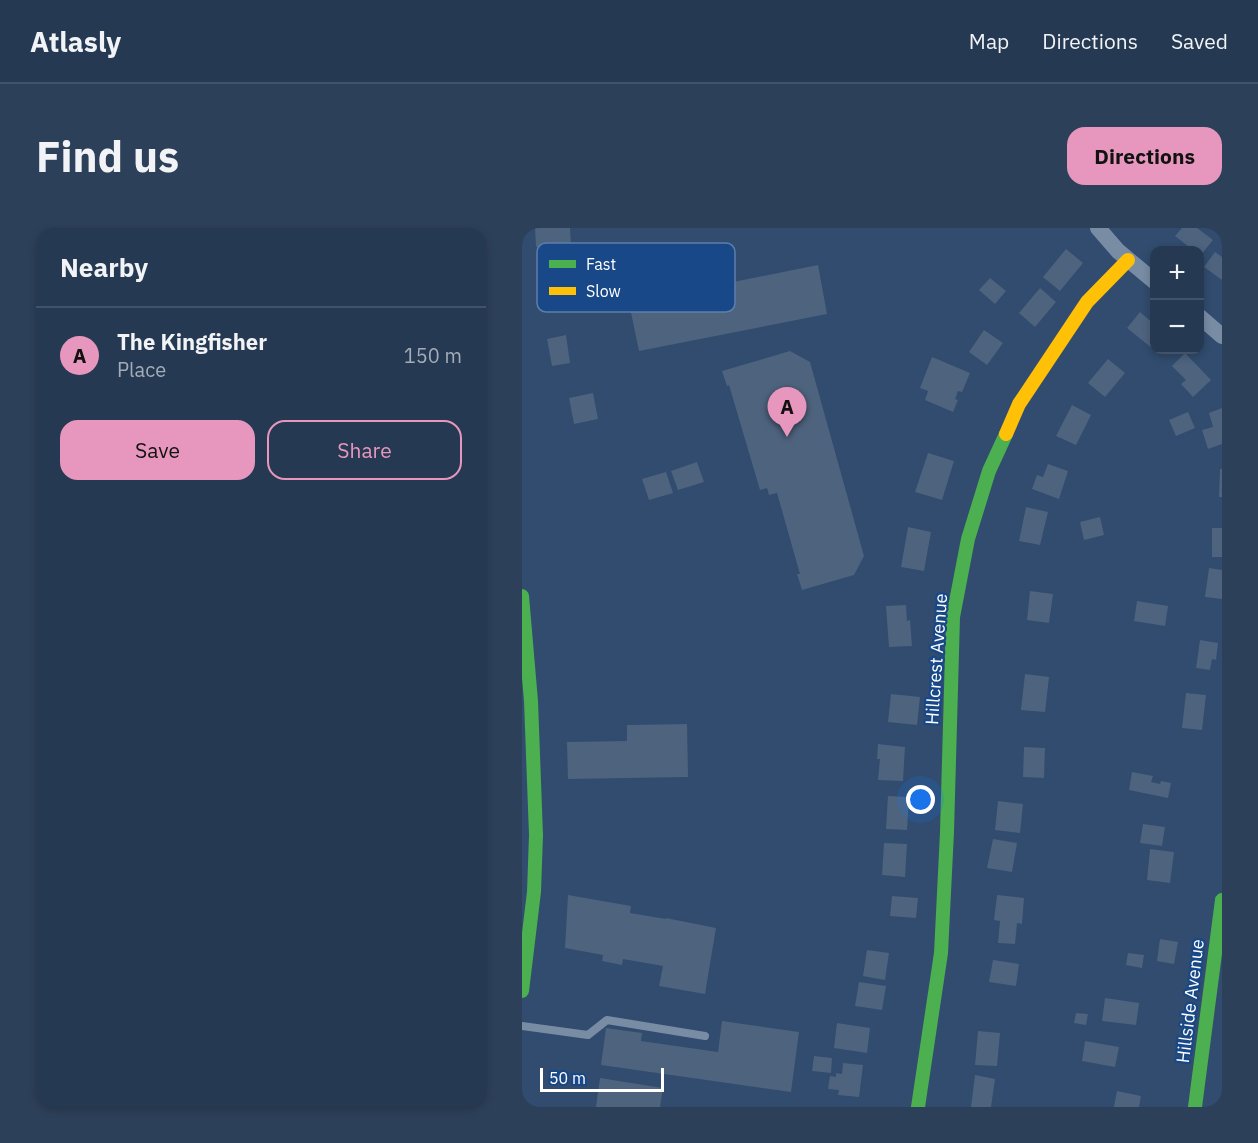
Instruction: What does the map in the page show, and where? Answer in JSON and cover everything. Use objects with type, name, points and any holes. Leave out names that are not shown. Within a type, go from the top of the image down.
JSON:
[{"type":"street","points":[[1098,228],[1118,251],[1150,277]]},
{"type":"street","name":"Hillcrest Avenue","points":[[918,1107],[941,953],[953,617],[968,539],[988,471],[1019,404],[1087,302],[1128,260]]},
{"type":"street","points":[[1204,320],[1222,336]]},
{"type":"street","points":[[522,596],[526,633],[527,736],[536,826],[532,861],[530,930],[522,991]]},
{"type":"street","name":"Hillside Avenue","points":[[1195,1107],[1222,900]]},
{"type":"lane","points":[[522,1026],[588,1035],[607,1020],[705,1036]]},
{"type":"building","points":[[535,228],[570,228],[571,243],[537,243],[536,247]]},
{"type":"building","points":[[1182,228],[1197,228],[1213,240],[1204,251],[1204,246],[1188,246],[1175,236]]},
{"type":"building","points":[[1066,249],[1083,263],[1060,291],[1043,277]]},
{"type":"building","points":[[1215,252],[1222,257],[1222,280],[1204,267]]},
{"type":"building","points":[[818,265],[827,314],[639,351],[631,312],[735,312],[735,282]]},
{"type":"building","points":[[990,278],[1006,291],[995,304],[979,290]]},
{"type":"building","points":[[1040,288],[1056,302],[1035,327],[1019,313]]},
{"type":"building","points":[[1140,312],[1150,321],[1150,347],[1127,328]]},
{"type":"building","points":[[984,330],[1003,343],[987,365],[969,352]]},
{"type":"building","points":[[566,335],[570,363],[552,366],[547,339]]},
{"type":"building","points":[[790,351],[810,362],[864,556],[854,575],[802,590],[797,574],[800,574],[777,493],[769,495],[767,488],[760,490],[729,385],[727,386],[722,371]]},
{"type":"building","points":[[1186,354],[1211,380],[1193,397],[1181,384],[1186,380],[1172,366]]},
{"type":"building","points":[[932,357],[970,373],[962,392],[958,391],[955,399],[958,400],[953,412],[925,400],[928,391],[920,388]]},
{"type":"building","points":[[1108,359],[1125,373],[1105,397],[1088,383]]},
{"type":"building","points":[[593,393],[598,419],[574,424],[569,398]]},
{"type":"building","points":[[1072,405],[1091,415],[1076,445],[1056,436]]},
{"type":"building","points":[[1222,408],[1222,444],[1208,449],[1202,430],[1213,427],[1209,413]]},
{"type":"building","points":[[1188,412],[1195,428],[1176,436],[1169,420]]},
{"type":"building","points":[[928,453],[954,461],[942,500],[915,492]]},
{"type":"building","points":[[697,462],[704,482],[678,490],[671,471]]},
{"type":"building","points":[[1048,464],[1068,471],[1059,499],[1032,489],[1037,475],[1043,477]]},
{"type":"building","points":[[1220,469],[1222,469],[1222,497],[1219,497]]},
{"type":"building","points":[[666,472],[673,493],[649,500],[642,479]]},
{"type":"building","points":[[1026,507],[1048,512],[1040,545],[1019,541]]},
{"type":"building","points":[[1100,517],[1104,535],[1084,540],[1080,522]]},
{"type":"building","points":[[908,527],[931,532],[924,571],[901,567]]},
{"type":"building","points":[[1212,528],[1222,528],[1222,557],[1212,557]]},
{"type":"building","points":[[1209,568],[1222,570],[1222,599],[1205,597]]},
{"type":"building","points":[[1030,591],[1053,594],[1049,623],[1027,620]]},
{"type":"building","points":[[1137,601],[1168,606],[1165,626],[1134,621]]},
{"type":"building","points":[[906,605],[912,646],[889,647],[886,606]]},
{"type":"building","points":[[1200,640],[1218,643],[1216,660],[1212,659],[1210,670],[1196,668]]},
{"type":"building","points":[[1025,674],[1049,677],[1045,712],[1021,710]]},
{"type":"building","points":[[1186,693],[1206,695],[1202,730],[1182,728]]},
{"type":"building","points":[[891,694],[920,697],[917,725],[888,722]]},
{"type":"building","points":[[687,724],[688,777],[568,779],[567,742],[627,741],[627,725]]},
{"type":"building","points":[[878,744],[905,747],[903,781],[878,780],[880,759],[877,759]]},
{"type":"building","points":[[1024,747],[1045,748],[1044,778],[1023,777]]},
{"type":"building","points":[[1132,772],[1153,776],[1151,782],[1171,783],[1168,798],[1129,790]]},
{"type":"building","points":[[888,796],[909,797],[907,830],[886,829]]},
{"type":"building","points":[[998,801],[1023,804],[1020,833],[995,830]]},
{"type":"building","points":[[1143,824],[1165,827],[1162,846],[1140,843]]},
{"type":"building","points":[[993,839],[1017,843],[1012,872],[987,868]]},
{"type":"building","points":[[884,843],[907,844],[905,877],[882,875]]},
{"type":"building","points":[[1150,849],[1174,852],[1170,883],[1147,880]]},
{"type":"building","points":[[568,895],[631,906],[630,913],[716,928],[705,994],[659,986],[663,966],[623,959],[622,965],[602,961],[603,955],[565,948]]},
{"type":"building","points":[[997,895],[1024,898],[1022,924],[1017,923],[1015,944],[998,943],[1000,921],[994,920]]},
{"type":"building","points":[[892,896],[918,898],[916,918],[890,916]]},
{"type":"building","points":[[1160,939],[1178,942],[1174,964],[1157,961]]},
{"type":"building","points":[[867,950],[889,953],[885,980],[863,976]]},
{"type":"building","points":[[1128,953],[1144,955],[1142,968],[1126,965]]},
{"type":"building","points":[[993,960],[1019,964],[1016,986],[989,982]]},
{"type":"building","points":[[859,982],[886,986],[882,1010],[855,1006]]},
{"type":"building","points":[[1105,998],[1139,1003],[1136,1025],[1102,1021]]},
{"type":"building","points":[[1076,1013],[1088,1014],[1086,1025],[1074,1023]]},
{"type":"building","points":[[722,1021],[799,1032],[791,1092],[601,1065],[606,1028],[642,1033],[641,1041],[718,1052]]},
{"type":"building","points":[[837,1023],[870,1028],[867,1053],[834,1048]]},
{"type":"building","points":[[978,1031],[1000,1033],[997,1066],[975,1065]]},
{"type":"building","points":[[1085,1041],[1119,1047],[1115,1067],[1082,1061]]},
{"type":"building","points":[[814,1056],[832,1058],[831,1073],[812,1071]]},
{"type":"building","points":[[843,1063],[863,1065],[859,1097],[838,1095],[839,1090],[828,1089],[830,1076],[836,1077],[836,1073],[842,1074]]},
{"type":"building","points":[[975,1075],[995,1079],[991,1107],[971,1107]]},
{"type":"building","points":[[600,1078],[663,1088],[660,1107],[596,1107]]},
{"type":"building","points":[[1117,1091],[1141,1096],[1139,1107],[1114,1107]]},
{"type":"traffic: fast","points":[[918,1107],[941,953],[953,617],[968,539],[989,471],[1006,434]]},
{"type":"traffic: fast","points":[[522,596],[531,701],[536,835],[534,892],[522,991]]},
{"type":"traffic: fast","points":[[1195,1107],[1222,900]]},
{"type":"traffic: slow","points":[[1006,434],[1019,404],[1087,302],[1128,260]]},
{"type":"place","name":"The Kingfisher","points":[[787,437]]}]
